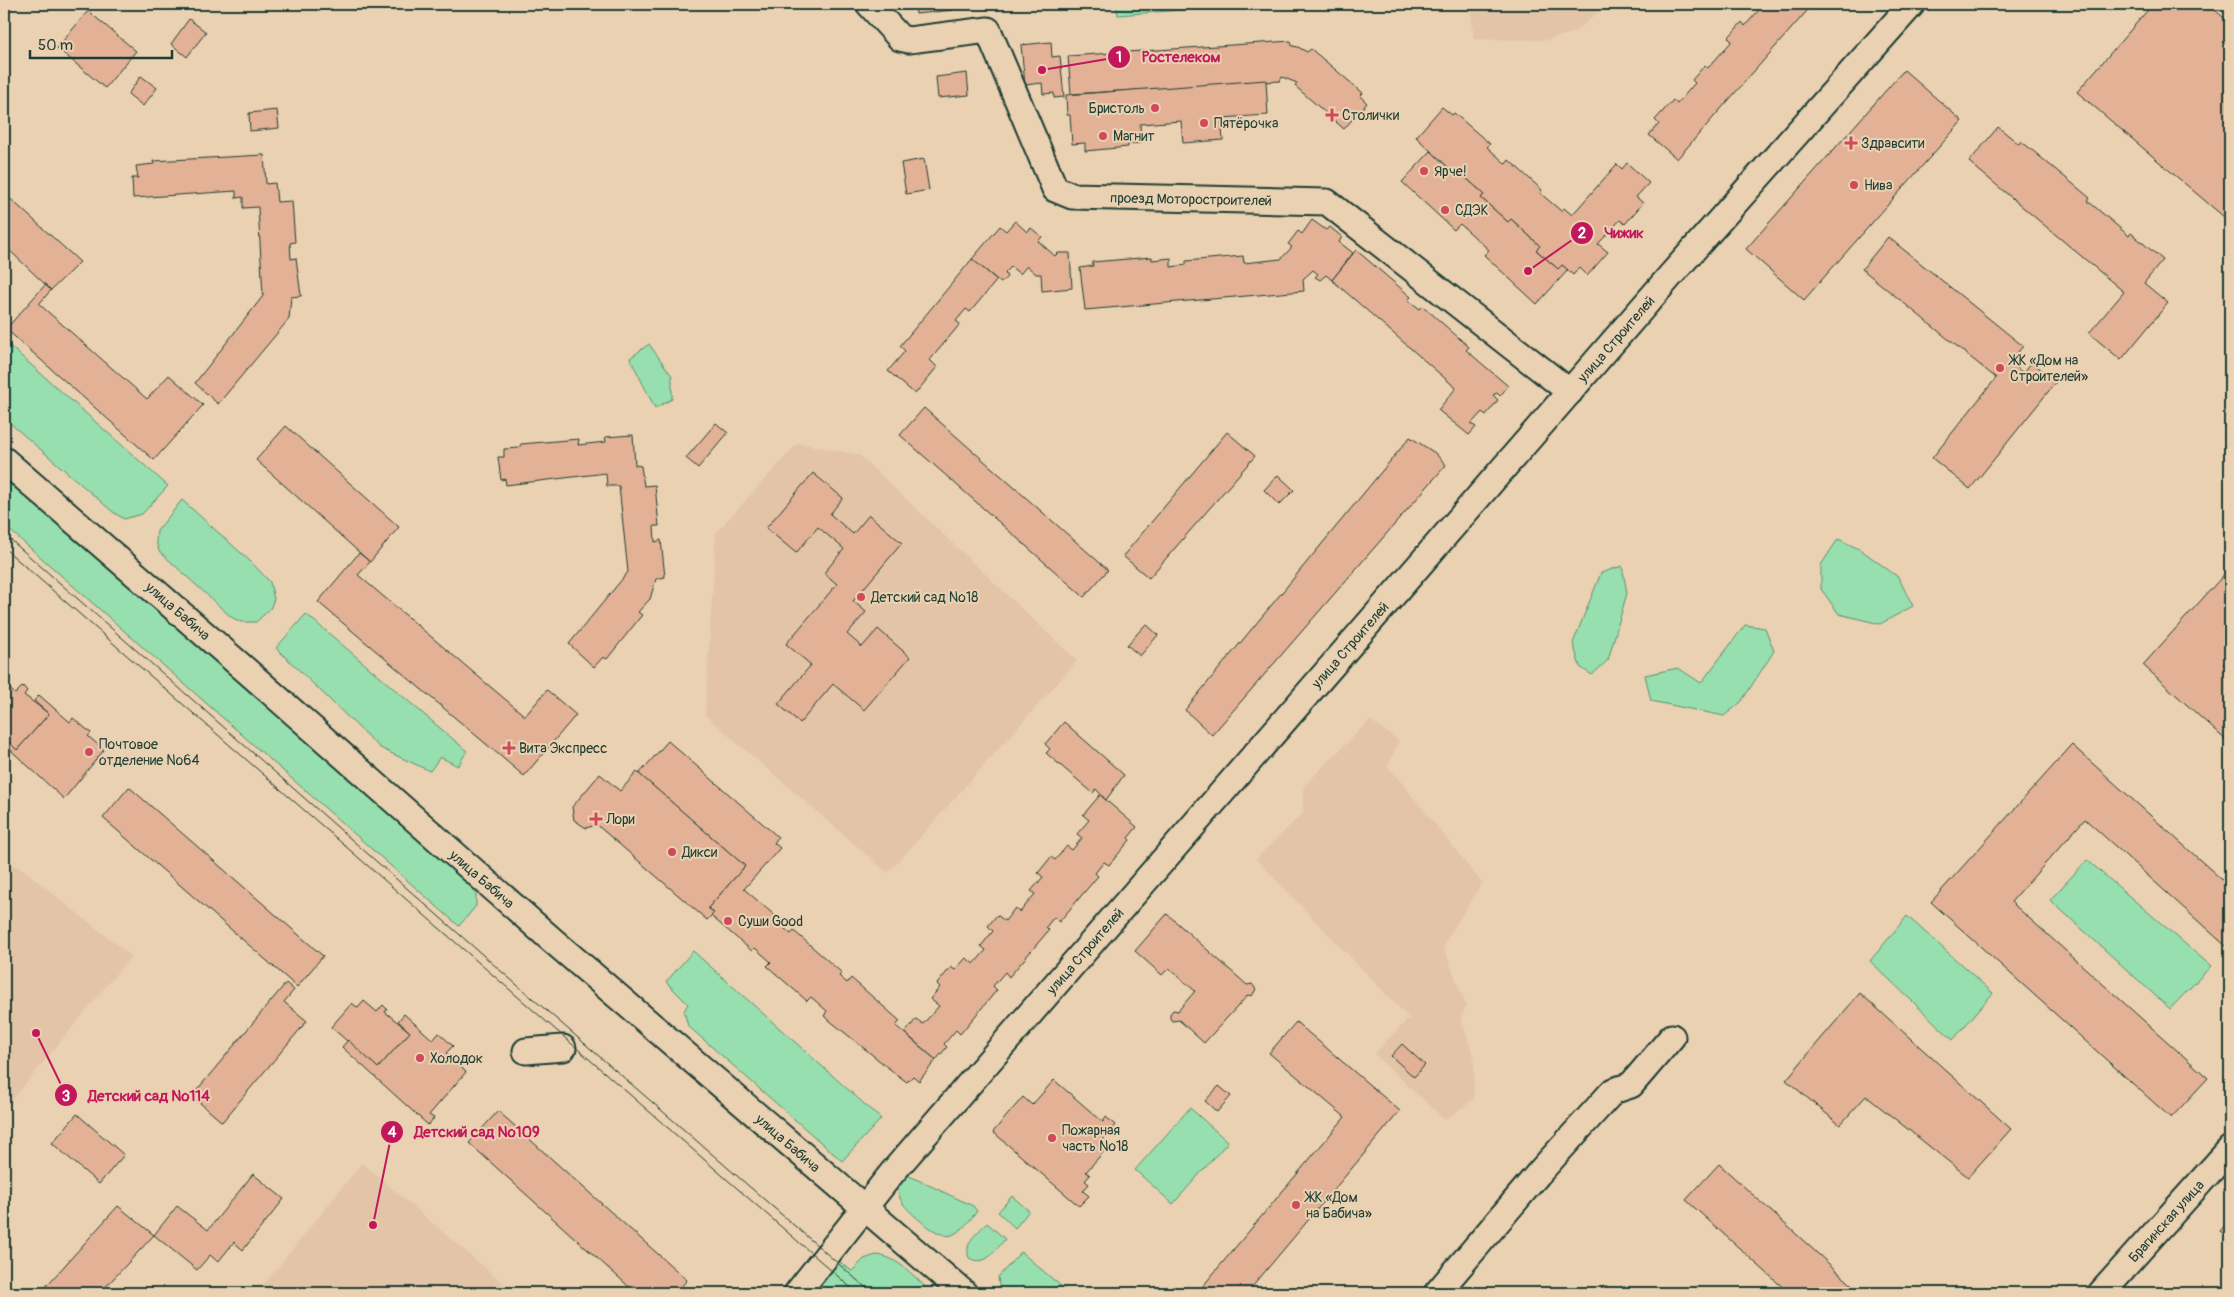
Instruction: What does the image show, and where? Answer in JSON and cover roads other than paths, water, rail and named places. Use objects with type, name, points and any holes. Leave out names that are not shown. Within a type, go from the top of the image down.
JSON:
[{"type":"street","name":"проезд Моторостроителей","points":[[869,4],[900,38],[909,40],[988,30],[1055,189],[1072,196],[1327,202],[1570,392]]},
{"type":"street","name":"улица Строителей","points":[[797,1293],[892,1173],[1570,392],[1912,4]]},
{"type":"street","name":"улица Бабича","points":[[4,460],[545,934],[964,1293]]},
{"type":"street","points":[[1437,1293],[1538,1174],[1613,1091],[1631,1085],[1672,1037]]},
{"type":"street","points":[[526,1051],[563,1048]]},
{"type":"street","name":"Брагинская улица","points":[[2102,1293],[2230,1149]]},
{"type":"tram line","points":[[4,534],[501,971],[872,1293]]},
{"type":"tram line","points":[[4,548],[857,1293]]},
{"type":"place","name":"Ростелеком","points":[[1042,70]]},
{"type":"place","name":"Бристоль","points":[[1155,108]]},
{"type":"place","name":"Столички","points":[[1332,115]]},
{"type":"place","name":"Пятёрочка","points":[[1204,123]]},
{"type":"place","name":"Магнит","points":[[1103,136]]},
{"type":"place","name":"Здравсити","points":[[1851,143]]},
{"type":"place","name":"Ярче!","points":[[1424,171]]},
{"type":"place","name":"Нива","points":[[1854,185]]},
{"type":"place","name":"СДЭК","points":[[1445,210]]},
{"type":"place","name":"Чижик","points":[[1528,271]]},
{"type":"place","name":"ЖК «Дом на Строителей»","points":[[2000,368]]},
{"type":"place","name":"Детский сад №18","points":[[861,597]]},
{"type":"place","name":"Вита Экспресс","points":[[509,748]]},
{"type":"place","name":"Почтовое отделение №64","points":[[89,752]]},
{"type":"place","name":"Лори","points":[[596,819]]},
{"type":"place","name":"Дикси","points":[[672,852]]},
{"type":"place","name":"Суши Good","points":[[728,921]]},
{"type":"place","name":"Детский сад №114","points":[[36,1033]]},
{"type":"place","name":"Холодок","points":[[420,1058]]},
{"type":"place","name":"Пожарная часть №18","points":[[1052,1138]]},
{"type":"place","name":"ЖК «Дом на Бабича»","points":[[1296,1205]]},
{"type":"place","name":"Детский сад №109","points":[[373,1225]]}]
